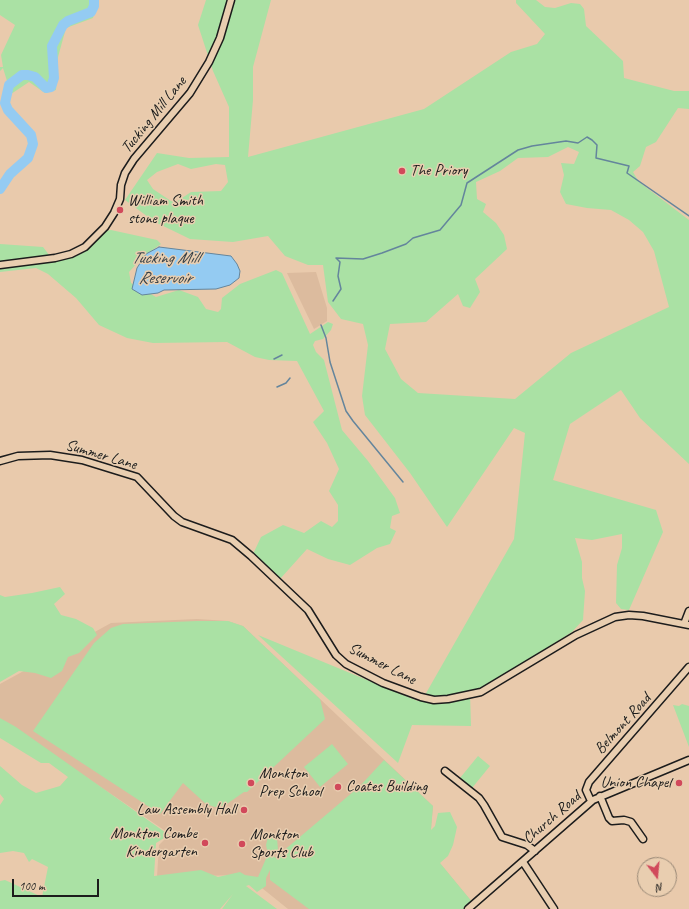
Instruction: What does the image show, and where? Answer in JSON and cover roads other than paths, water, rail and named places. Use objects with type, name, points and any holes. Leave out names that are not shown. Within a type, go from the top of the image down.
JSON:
[{"type":"street","name":"Tucking Mill Lane","points":[[0,265],[55,258],[71,254],[85,248],[105,227],[114,213],[120,199],[121,185],[125,173],[134,159],[190,93],[209,62],[220,38],[231,0]]},
{"type":"street","name":"Summer Lane","points":[[0,461],[18,456],[50,455],[82,460],[138,477],[174,516],[182,522],[222,535],[239,545],[308,610],[338,658],[346,664],[383,683],[421,697],[434,700],[448,699],[481,692],[576,635],[615,617],[629,615],[643,616],[687,624]]},
{"type":"street","points":[[687,624],[689,611]]},
{"type":"street","name":"Belmont Road","points":[[590,801],[586,790],[589,782],[689,667]]},
{"type":"street","name":"Church Road","points":[[468,909],[523,862],[590,801],[689,760]]},
{"type":"street","points":[[444,771],[484,805],[502,837],[528,845],[534,851]]},
{"type":"street","points":[[600,796],[609,818],[612,821],[624,820],[631,822],[642,839]]},
{"type":"street","points":[[523,862],[554,909]]},
{"type":"water","name":"Tucking Mill Reservoir","points":[[159,247],[231,256],[240,271],[239,278],[230,285],[216,289],[164,290],[158,293],[142,295],[132,289],[137,268],[146,254]]},
{"type":"waterway","points":[[0,189],[10,174],[28,158],[33,144],[31,135],[8,110],[5,103],[9,85],[22,75],[28,75],[35,77],[46,88],[51,87],[54,78],[52,46],[63,25],[68,21],[91,12],[94,6],[94,0]]},
{"type":"waterway","points":[[333,301],[341,289],[338,276],[340,262],[336,258],[363,259],[406,244],[413,238],[440,230],[461,205],[467,183],[518,150],[532,146],[566,141],[578,143],[587,137],[597,145],[596,158],[629,166],[627,173],[689,216]]},
{"type":"waterway","points":[[321,325],[326,338],[330,362],[346,411],[403,482]]},
{"type":"waterway","points":[[274,359],[282,355]]},
{"type":"waterway","points":[[277,387],[286,383],[290,378]]},
{"type":"place","name":"The Priory","points":[[402,171]]},
{"type":"place","name":"William Smith stone plaque","points":[[120,210]]},
{"type":"place","name":"Monkton Prep School","points":[[251,783]]},
{"type":"place","name":"Union Chapel","points":[[679,783]]},
{"type":"place","name":"Coates Building","points":[[338,787]]},
{"type":"place","name":"Law Assembly Hall","points":[[244,810]]},
{"type":"place","name":"Monkton Combe Kindergarten","points":[[205,843]]},
{"type":"place","name":"Monkton Sports Club","points":[[242,844]]}]
